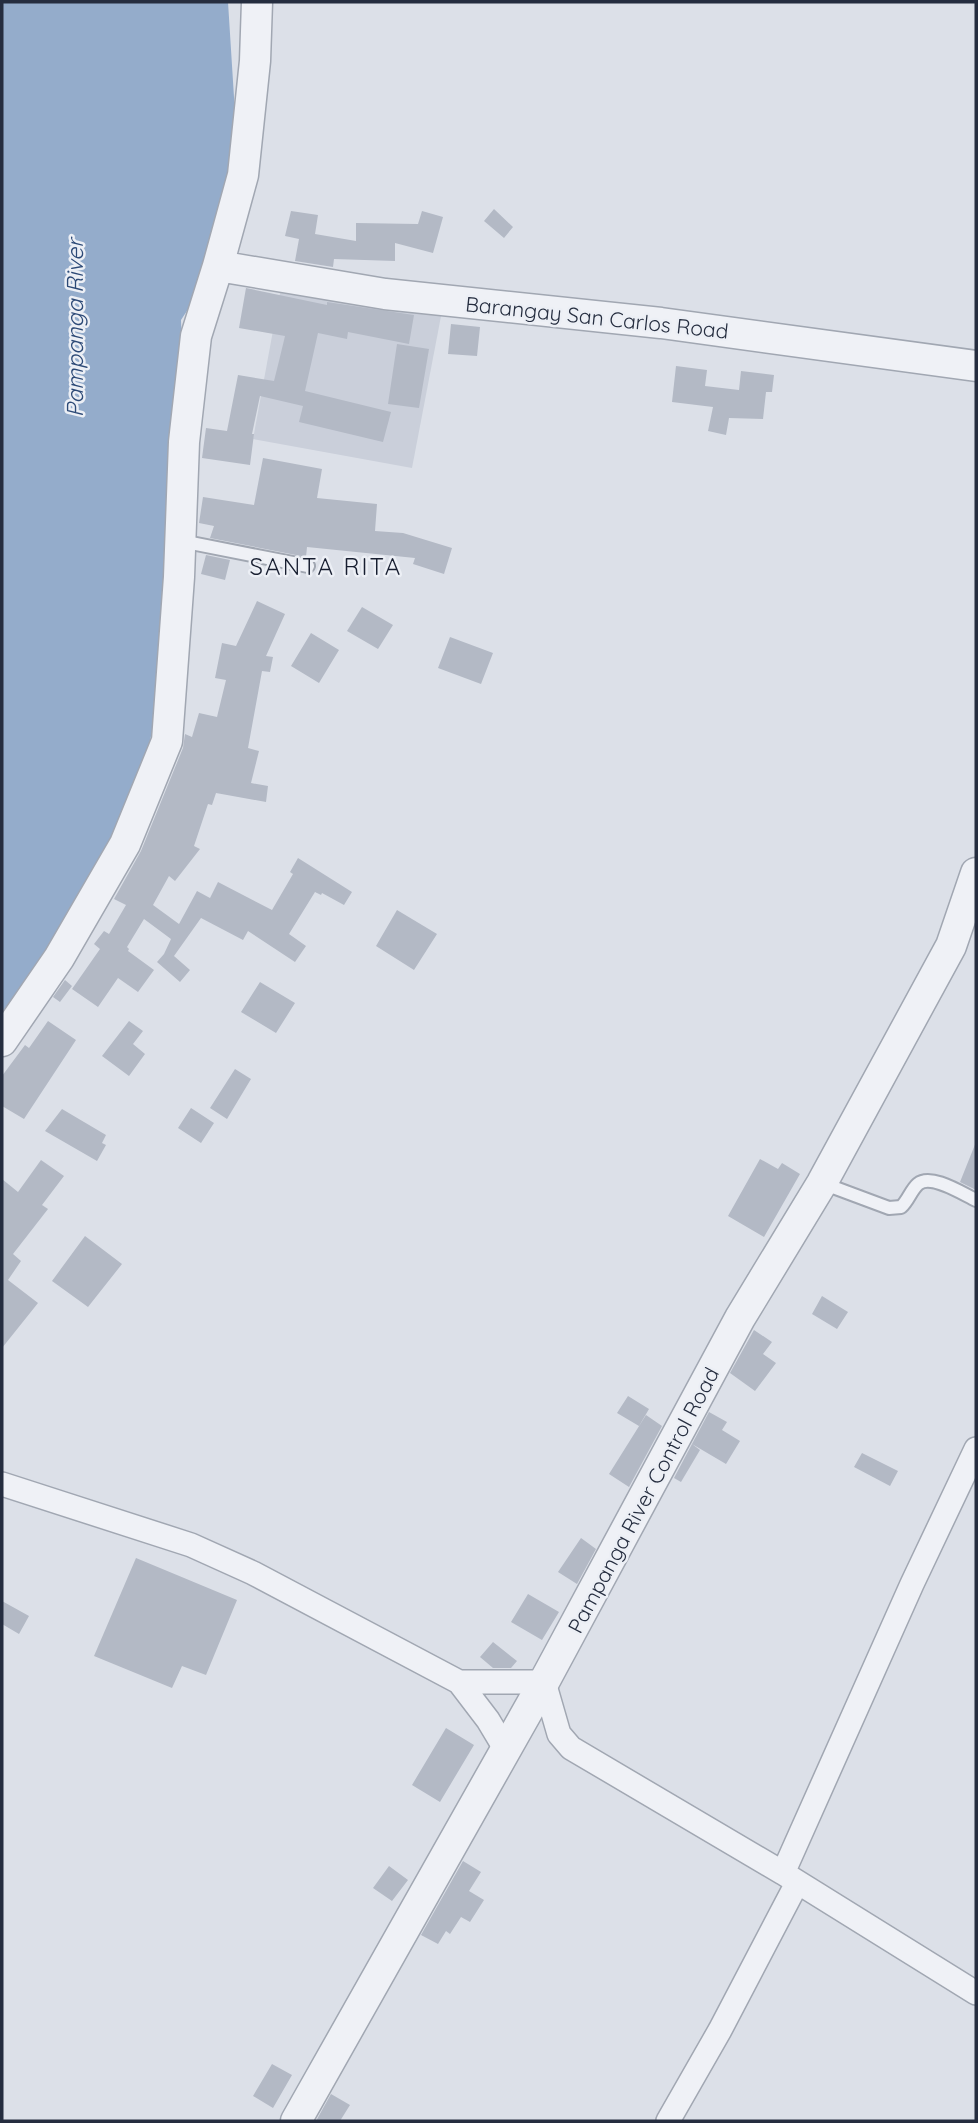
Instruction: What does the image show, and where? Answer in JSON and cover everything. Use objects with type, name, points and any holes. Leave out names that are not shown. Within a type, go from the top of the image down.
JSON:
[{"type":"street","points":[[2,1041],[60,958],[125,845],[167,741],[184,442],[196,336],[243,175],[255,61],[257,2]]},
{"type":"street","name":"Barangay San Carlos Road","points":[[218,266],[385,294],[661,323],[976,366]]},
{"type":"street","name":"Pampanga River Control Road","points":[[296,2121],[544,1682],[740,1318],[822,1183],[951,946],[976,873]]},
{"type":"street","points":[[668,2121],[720,2030],[790,1878],[912,1584],[976,1449]]},
{"type":"street","points":[[2,1484],[191,1545],[253,1573],[459,1682],[488,1720],[506,1750]]},
{"type":"street","points":[[459,1682],[544,1682],[559,1734],[571,1748],[790,1878],[976,1993]]},
{"type":"lane","points":[[180,540],[308,566]]},
{"type":"lane","points":[[822,1183],[889,1208],[901,1207],[917,1185],[928,1181],[937,1181],[976,1200]]},
{"type":"shaded area","points":[[282,282],[442,311],[412,468],[253,439]]},
{"type":"water","name":"Pampanga River","points":[[2,2],[228,2],[235,113],[224,217],[198,294],[181,320],[182,350],[161,688],[146,760],[96,880],[2,1016]]},
{"type":"building","points":[[494,209],[513,227],[504,238],[484,221]]},
{"type":"building","points":[[291,211],[318,215],[315,234],[356,241],[356,223],[418,224],[422,211],[443,217],[433,253],[395,243],[395,261],[334,259],[333,267],[295,261],[299,239],[285,236]]},
{"type":"building","points":[[246,288],[327,305],[327,302],[414,315],[409,344],[348,332],[347,339],[318,333],[305,391],[391,412],[383,442],[299,422],[303,406],[260,396],[252,434],[250,465],[202,458],[206,428],[227,431],[238,375],[274,381],[285,336],[239,328]]},
{"type":"building","points":[[451,324],[480,327],[477,356],[448,354]]},
{"type":"building","points":[[397,344],[429,349],[419,408],[388,404]]},
{"type":"building","points":[[676,366],[707,370],[705,386],[739,390],[741,371],[774,375],[772,392],[766,392],[763,419],[729,418],[726,435],[708,431],[713,407],[672,402]]},
{"type":"building","points":[[263,458],[322,469],[317,498],[377,504],[375,531],[403,533],[452,548],[444,574],[413,564],[415,558],[307,547],[306,557],[210,538],[214,526],[199,523],[203,497],[254,505]]},
{"type":"building","points":[[206,555],[230,560],[225,580],[201,574]]},
{"type":"building","points":[[257,601],[285,614],[266,656],[273,657],[270,672],[262,671],[248,748],[259,751],[251,783],[268,786],[266,802],[216,793],[212,805],[208,804],[194,846],[200,849],[175,881],[169,876],[153,905],[179,924],[197,891],[210,898],[218,882],[272,910],[293,874],[290,872],[298,858],[352,892],[344,905],[315,892],[289,934],[306,946],[295,962],[248,931],[243,940],[201,918],[174,956],[190,970],[180,982],[157,962],[171,939],[144,919],[127,947],[128,951],[154,970],[138,992],[118,978],[98,1007],[72,989],[100,949],[94,944],[104,931],[109,934],[126,905],[114,899],[141,851],[183,748],[185,734],[192,737],[199,713],[217,717],[226,680],[215,678],[222,643],[236,646]]},
{"type":"building","points":[[362,607],[393,625],[378,649],[347,631]]},
{"type":"building","points":[[311,633],[339,650],[319,683],[291,666]]},
{"type":"building","points":[[450,637],[493,653],[481,684],[438,668]]},
{"type":"building","points":[[397,910],[437,934],[414,970],[376,946]]},
{"type":"building","points":[[65,980],[72,986],[60,1002],[53,997]]},
{"type":"building","points":[[260,982],[295,1003],[276,1033],[241,1012]]},
{"type":"building","points":[[48,1021],[76,1040],[24,1119],[2,1106],[2,1076],[25,1045],[29,1048]]},
{"type":"building","points":[[129,1021],[143,1031],[133,1044],[145,1054],[129,1076],[102,1056]]},
{"type":"building","points":[[235,1069],[251,1079],[227,1119],[210,1108]]},
{"type":"building","points":[[191,1108],[214,1123],[201,1143],[178,1128]]},
{"type":"building","points":[[62,1109],[106,1135],[102,1143],[106,1145],[97,1161],[45,1131]]},
{"type":"building","points":[[976,1142],[976,1190],[960,1182]]},
{"type":"building","points":[[760,1159],[778,1169],[782,1163],[800,1174],[764,1237],[728,1216]]},
{"type":"building","points":[[41,1160],[64,1176],[42,1205],[48,1209],[13,1254],[21,1261],[8,1280],[38,1303],[2,1348],[2,1179],[18,1192]]},
{"type":"building","points":[[85,1236],[122,1264],[88,1307],[52,1281]]},
{"type":"building","points":[[822,1296],[848,1312],[837,1329],[812,1314]]},
{"type":"building","points":[[754,1330],[772,1342],[763,1354],[776,1363],[755,1391],[730,1373]]},
{"type":"building","points":[[628,1396],[649,1409],[639,1426],[617,1413]]},
{"type":"building","points":[[709,1412],[727,1422],[722,1430],[740,1441],[726,1464],[692,1444]]},
{"type":"building","points":[[646,1415],[662,1426],[629,1487],[609,1474]]},
{"type":"building","points":[[692,1444],[700,1450],[681,1482],[674,1478]]},
{"type":"building","points":[[862,1453],[898,1471],[890,1486],[854,1467]]},
{"type":"building","points":[[581,1538],[596,1549],[577,1584],[558,1572]]},
{"type":"building","points":[[136,1558],[237,1600],[206,1675],[182,1666],[172,1688],[94,1656]]},
{"type":"building","points":[[528,1594],[559,1612],[542,1640],[511,1622]]},
{"type":"building","points":[[2,1601],[29,1616],[19,1634],[2,1624]]},
{"type":"building","points":[[493,1642],[517,1661],[511,1668],[493,1668],[480,1657]]},
{"type":"building","points":[[446,1728],[474,1745],[440,1802],[412,1785]]},
{"type":"building","points":[[463,1861],[481,1872],[469,1891],[484,1900],[470,1922],[461,1917],[450,1934],[446,1931],[438,1944],[421,1935]]},
{"type":"building","points":[[389,1866],[408,1880],[392,1901],[373,1888]]},
{"type":"building","points":[[272,2064],[292,2075],[273,2108],[253,2096]]},
{"type":"building","points":[[331,2094],[350,2105],[340,2121],[316,2121]]},
{"type":"district","name":"SANTA RITA","points":[[326,566]]}]
